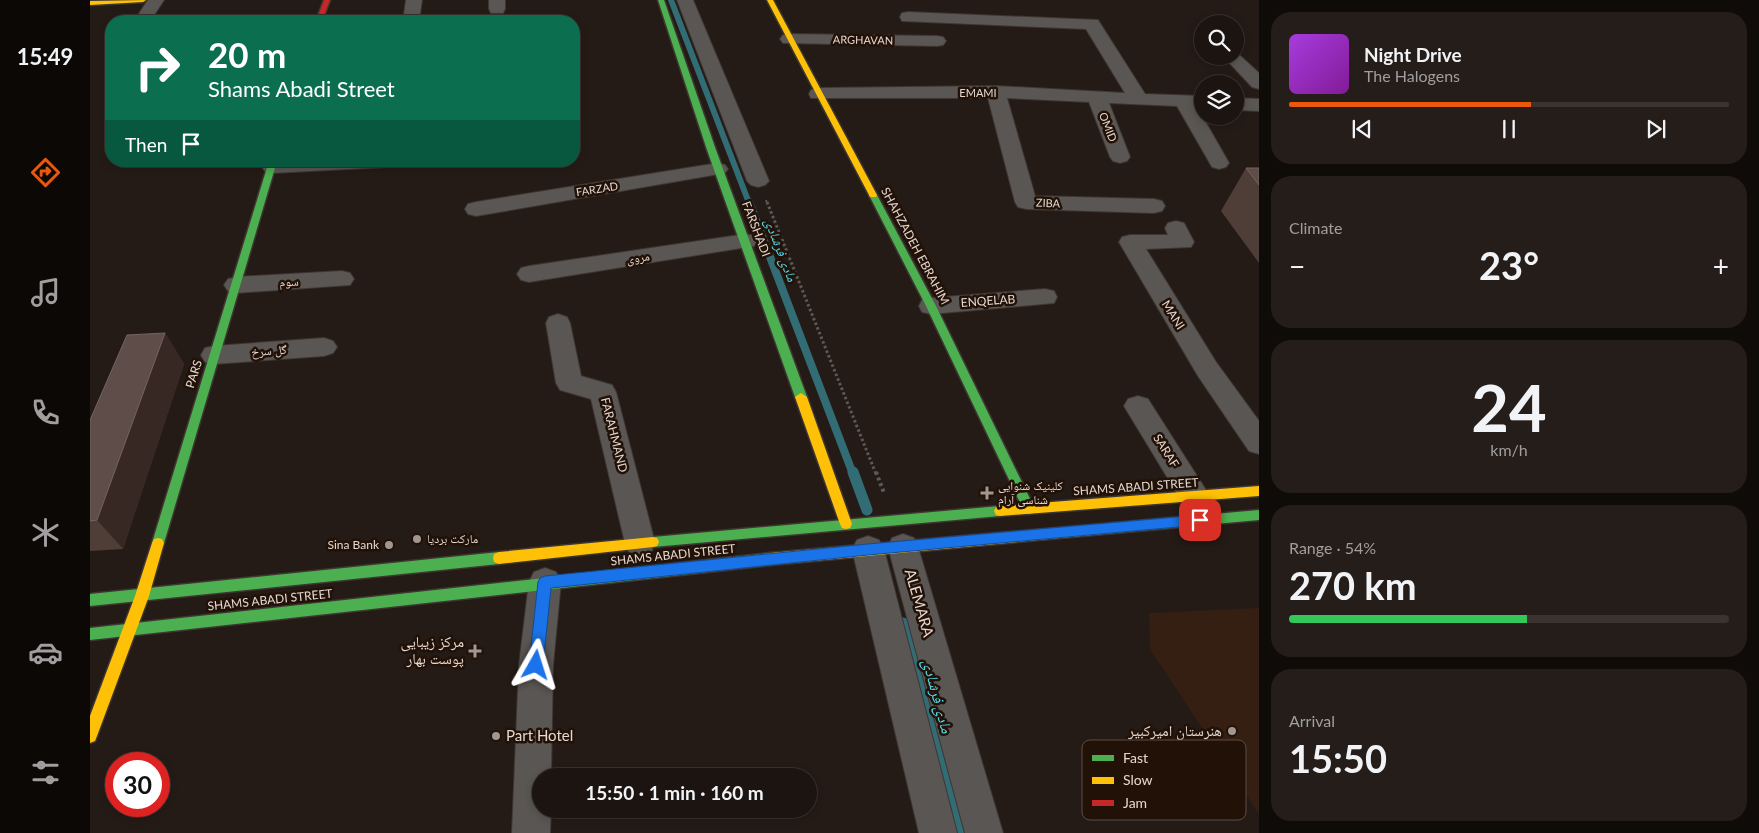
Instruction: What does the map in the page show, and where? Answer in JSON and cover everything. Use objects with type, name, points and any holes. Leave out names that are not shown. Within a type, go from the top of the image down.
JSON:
[{"type":"street","points":[[90,3],[143,0]]},
{"type":"street","points":[[146,15],[156,0]]},
{"type":"street","points":[[321,15],[327,0]]},
{"type":"street","points":[[412,15],[414,0]]},
{"type":"street","name":"FARSHADI","points":[[661,0],[695,107],[857,537]]},
{"type":"street","points":[[685,0],[758,181]]},
{"type":"street","name":"SHAHZADEH EBRAHIM","points":[[770,0],[931,306],[1028,509]]},
{"type":"street","points":[[934,0],[941,18]]},
{"type":"street","points":[[908,17],[941,18],[1020,14],[1092,24],[1138,98]]},
{"type":"street","name":"ARGHAVAN","points":[[789,39],[937,41]]},
{"type":"street","points":[[1241,65],[1259,83]]},
{"type":"street","name":"EMAMI","points":[[818,94],[996,92],[1193,102]]},
{"type":"street","name":"ZIBA","points":[[996,92],[1026,202],[1154,206]]},
{"type":"street","name":"OMID","points":[[1097,97],[1120,157]]},
{"type":"street","points":[[1193,102],[1219,162]]},
{"type":"street","points":[[695,107],[727,104]]},
{"type":"street","points":[[1244,104],[1259,105]]},
{"type":"street","name":"PARS","points":[[90,736],[142,596],[272,167]]},
{"type":"street","name":"FARZAD","points":[[476,208],[718,168]]},
{"type":"street","name":"MANI","points":[[1176,228],[1183,242],[1130,242],[1206,369],[1259,442]]},
{"type":"street","name":"مروی","points":[[530,274],[746,241]]},
{"type":"street","name":"سوم","points":[[236,285],[342,278]]},
{"type":"street","name":"ENQELAB","points":[[931,306],[1045,297]]},
{"type":"street","name":"FARAHMAND","points":[[558,322],[568,383],[603,392],[640,543]]},
{"type":"street","name":"گل سرخ","points":[[214,355],[324,347]]},
{"type":"street","name":"SARAF","points":[[1138,406],[1194,496]]},
{"type":"street","name":"SHAMS ABADI STREET","points":[[90,600],[640,543],[857,537],[899,533],[1028,509],[1259,492]]},
{"type":"street","name":"SHAMS ABADI STREET","points":[[90,634],[545,582],[857,537],[899,533],[1259,515]]},
{"type":"street","name":"ALEMARA","points":[[899,533],[984,833]]},
{"type":"street","points":[[857,537],[938,833]]},
{"type":"street","points":[[531,833],[536,665],[545,582]]},
{"type":"path","points":[[758,181],[899,533]]},
{"type":"shaded area","name":"هنرستان امیرکبیر","points":[[1259,608],[1259,814],[1246,794],[1246,740],[1210,740],[1150,649],[1149,613]]},
{"type":"building","points":[[1246,168],[1259,168],[1259,185]]},
{"type":"building","points":[[165,333],[97,520],[90,521],[90,420],[127,335]]},
{"type":"waterway","name":"مادی فرشادی","points":[[671,0],[749,203]]},
{"type":"waterway","name":"مادی فرشادی","points":[[749,202],[853,474]]},
{"type":"waterway","name":"مادی فرشادی","points":[[853,472],[867,510]]},
{"type":"waterway","name":"مادی فرشادی","points":[[903,623],[960,833]]},
{"type":"traffic: fast","points":[[661,0],[711,150],[801,397]]},
{"type":"traffic: fast","points":[[158,543],[271,167]]},
{"type":"traffic: fast","points":[[873,195],[931,306],[1029,509]]},
{"type":"traffic: fast","points":[[653,542],[1000,511]]},
{"type":"traffic: fast","points":[[1114,528],[1259,515]]},
{"type":"traffic: fast","points":[[90,600],[499,558]]},
{"type":"traffic: fast","points":[[90,634],[770,559]]},
{"type":"traffic: slow","points":[[90,3],[143,0]]},
{"type":"traffic: slow","points":[[770,0],[873,195]]},
{"type":"traffic: slow","points":[[801,397],[846,524]]},
{"type":"traffic: slow","points":[[1000,511],[1259,491]]},
{"type":"traffic: slow","points":[[770,559],[1114,528]]},
{"type":"traffic: slow","points":[[499,558],[653,542]]},
{"type":"traffic: slow","points":[[90,736],[142,596],[158,543]]},
{"type":"traffic: jam","points":[[321,15],[327,0]]},
{"type":"place","name":"کلینیک شنوایی شناسی آرام","points":[[987,493]]},
{"type":"place","name":"مارکت بردیا","points":[[417,539]]},
{"type":"place","name":"Sina Bank","points":[[389,545]]},
{"type":"place","name":"مرکز زیبایی پوست بهار","points":[[475,651]]},
{"type":"place","name":"هنرستان امیرکبیر","points":[[1232,731]]},
{"type":"place","name":"Part Hotel","points":[[496,736]]},
{"type":"route","points":[[536,665],[545,582],[868,549],[1200,520]]}]
